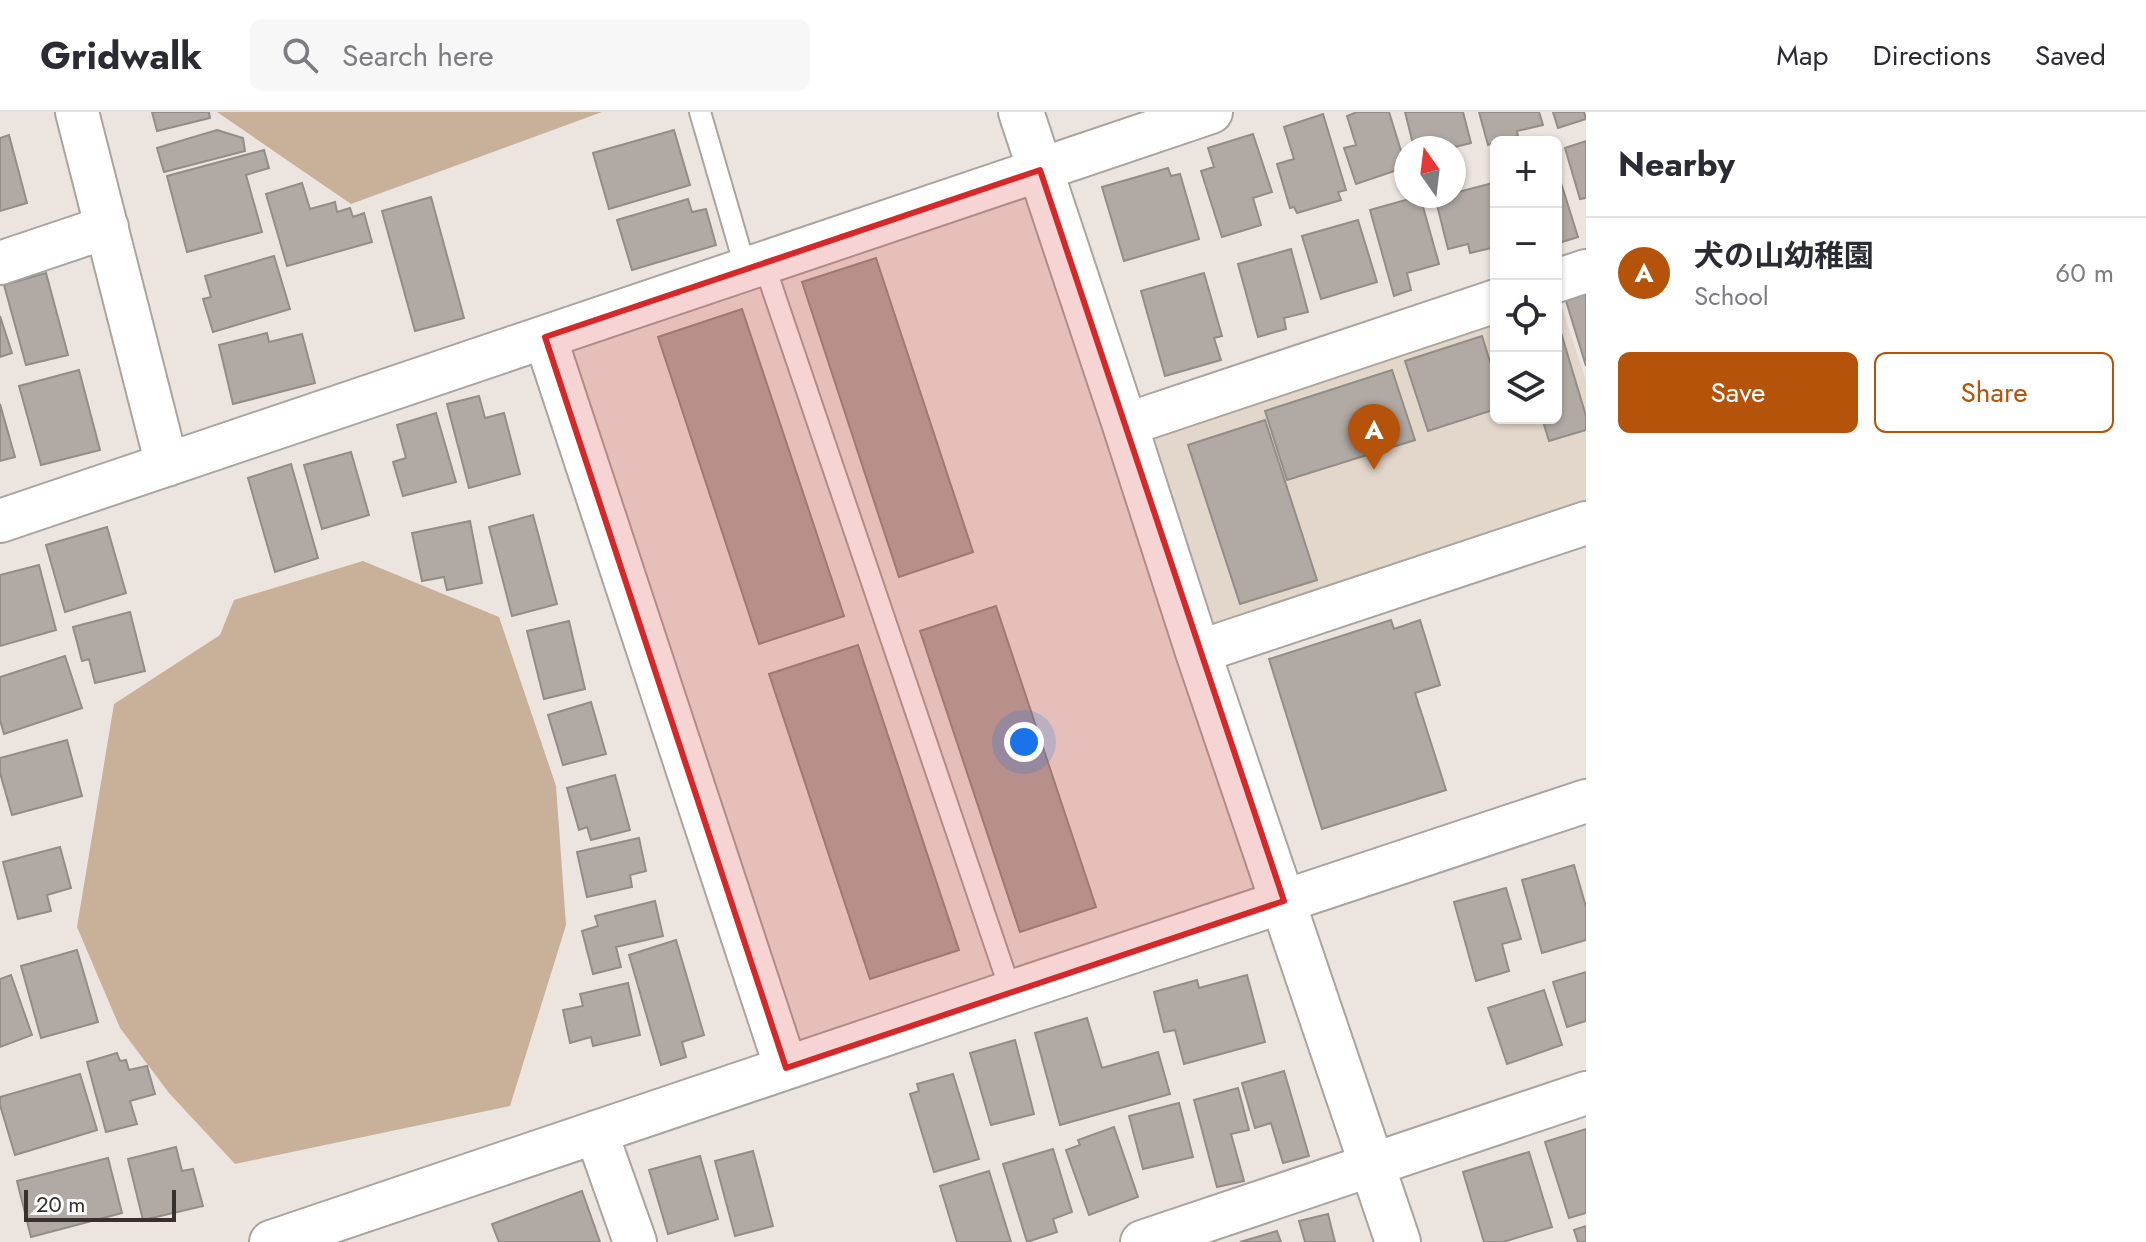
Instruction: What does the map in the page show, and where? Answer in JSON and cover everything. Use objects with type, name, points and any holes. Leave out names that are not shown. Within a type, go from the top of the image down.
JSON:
[{"type":"street","points":[[77,112],[167,465]]},
{"type":"street","points":[[1021,112],[1198,652],[1398,1242]]},
{"type":"street","points":[[0,521],[1211,112]]},
{"type":"street","points":[[0,263],[107,227]]},
{"type":"street","points":[[1559,280],[1586,271]]},
{"type":"street","points":[[1125,425],[1490,303]]},
{"type":"street","points":[[545,337],[786,1068]]},
{"type":"street","points":[[1198,652],[1586,523]]},
{"type":"street","points":[[271,1242],[1586,801]]},
{"type":"street","points":[[1142,1242],[1586,1093]]},
{"type":"street","points":[[596,1132],[635,1242]]},
{"type":"lane","points":[[700,112],[1011,992]]},
{"type":"highlighted area","points":[[1040,170],[1284,901],[786,1068],[545,337]]},
{"type":"shaded area","points":[[217,112],[602,112],[351,204]]},
{"type":"shaded area","points":[[1562,308],[1586,381],[1586,510],[1213,633],[1149,431],[1490,310],[1490,424],[1562,424]]},
{"type":"shaded area","points":[[363,561],[499,617],[556,786],[566,925],[510,1106],[235,1164],[169,1093],[120,1028],[77,927],[114,704],[220,635],[234,600]]},
{"type":"building","points":[[152,112],[209,112],[210,118],[157,131]]},
{"type":"building","points":[[1357,112],[1389,112],[1396,136],[1394,136],[1394,171],[1356,184],[1344,148],[1356,145],[1347,116]]},
{"type":"building","points":[[1405,112],[1463,112],[1471,143],[1466,144],[1466,136],[1411,136]]},
{"type":"building","points":[[1479,112],[1539,112],[1543,125],[1517,131],[1518,136],[1490,136],[1488,145]]},
{"type":"building","points":[[1553,112],[1584,112],[1586,119],[1558,128]]},
{"type":"building","points":[[1323,114],[1346,190],[1338,192],[1341,200],[1297,213],[1294,207],[1290,208],[1277,164],[1294,159],[1284,127]]},
{"type":"building","points":[[217,130],[243,138],[245,151],[164,172],[157,148]]},
{"type":"building","points":[[674,130],[690,185],[609,209],[593,153]]},
{"type":"building","points":[[1253,134],[1272,192],[1253,198],[1261,225],[1222,237],[1201,171],[1214,167],[1208,148]]},
{"type":"building","points":[[9,135],[27,203],[0,211],[0,138]]},
{"type":"building","points":[[1586,141],[1586,198],[1580,199],[1565,148]]},
{"type":"building","points":[[264,150],[269,168],[246,175],[262,232],[187,252],[167,176]]},
{"type":"building","points":[[1168,168],[1171,176],[1180,174],[1199,239],[1124,261],[1102,187]]},
{"type":"building","points":[[302,183],[310,209],[335,202],[337,212],[350,208],[353,217],[364,213],[372,242],[287,266],[266,194]]},
{"type":"building","points":[[1490,184],[1490,248],[1470,253],[1468,244],[1448,249],[1438,208],[1466,208],[1466,190]]},
{"type":"building","points":[[1562,186],[1578,237],[1562,242]]},
{"type":"building","points":[[431,197],[464,318],[415,331],[382,211]]},
{"type":"building","points":[[688,199],[692,212],[706,209],[716,245],[632,270],[617,220]]},
{"type":"building","points":[[1394,203],[1394,208],[1423,208],[1439,264],[1407,273],[1411,290],[1394,296],[1370,210]]},
{"type":"building","points":[[1358,220],[1377,282],[1321,299],[1302,236]]},
{"type":"building","points":[[1291,249],[1308,312],[1284,318],[1286,329],[1258,337],[1238,264]]},
{"type":"building","points":[[274,256],[290,309],[213,332],[203,299],[211,297],[205,276]]},
{"type":"building","points":[[876,258],[973,552],[899,577],[802,282]]},
{"type":"building","points":[[46,273],[68,355],[26,365],[4,285]]},
{"type":"building","points":[[1204,273],[1222,336],[1214,338],[1221,360],[1165,376],[1141,291]]},
{"type":"building","points":[[1586,294],[1586,366],[1566,301]]},
{"type":"building","points":[[742,309],[844,616],[759,644],[658,337]]},
{"type":"building","points":[[0,316],[12,353],[0,357]]},
{"type":"building","points":[[267,333],[269,342],[302,334],[315,383],[233,404],[219,345]]},
{"type":"building","points":[[1482,336],[1490,362],[1490,411],[1428,431],[1405,361]]},
{"type":"building","points":[[1562,336],[1586,416],[1586,430],[1549,441],[1544,424],[1562,424]]},
{"type":"building","points":[[79,370],[100,450],[41,465],[19,386]]},
{"type":"building","points":[[1392,370],[1415,440],[1287,480],[1265,411]]},
{"type":"building","points":[[479,396],[485,418],[504,413],[520,474],[469,488],[447,404]]},
{"type":"building","points":[[0,404],[15,457],[0,461]]},
{"type":"building","points":[[436,413],[456,482],[403,496],[393,462],[406,458],[397,425]]},
{"type":"building","points":[[1265,420],[1317,580],[1240,604],[1188,445]]},
{"type":"building","points":[[351,452],[369,515],[322,529],[304,465]]},
{"type":"building","points":[[291,464],[318,558],[275,572],[248,478]]},
{"type":"building","points":[[533,515],[557,604],[512,616],[489,527]]},
{"type":"building","points":[[470,521],[482,583],[447,590],[444,577],[422,581],[412,533]]},
{"type":"building","points":[[107,527],[126,593],[65,612],[46,545]]},
{"type":"building","points":[[39,565],[56,630],[0,646],[0,575]]},
{"type":"building","points":[[996,606],[1096,907],[1020,932],[920,631]]},
{"type":"building","points":[[130,612],[145,671],[95,683],[89,659],[82,661],[73,627]]},
{"type":"building","points":[[1391,620],[1394,629],[1420,620],[1440,685],[1415,693],[1446,790],[1322,829],[1269,659]]},
{"type":"building","points":[[569,621],[585,689],[544,699],[527,631]]},
{"type":"building","points":[[858,645],[959,950],[870,979],[769,674]]},
{"type":"building","points":[[65,656],[82,708],[4,734],[0,720],[0,677]]},
{"type":"building","points":[[591,702],[606,754],[563,765],[548,715]]},
{"type":"building","points":[[67,740],[82,796],[12,815],[0,773],[0,758]]},
{"type":"building","points":[[615,775],[630,830],[591,840],[587,827],[579,830],[567,788]]},
{"type":"building","points":[[639,838],[646,871],[630,875],[632,887],[587,897],[577,852]]},
{"type":"building","points":[[60,847],[71,888],[47,895],[51,911],[18,919],[3,862]]},
{"type":"building","points":[[1574,865],[1586,907],[1586,940],[1542,953],[1522,880]]},
{"type":"building","points":[[1506,888],[1521,939],[1502,944],[1509,971],[1476,981],[1454,902]]},
{"type":"building","points":[[655,901],[663,936],[616,947],[621,967],[593,974],[582,931],[598,926],[595,916]]},
{"type":"building","points":[[676,940],[704,1035],[682,1042],[686,1057],[661,1065],[629,955]]},
{"type":"building","points":[[77,950],[98,1022],[41,1038],[21,966]]},
{"type":"building","points":[[1586,972],[1586,1021],[1567,1027],[1553,982]]},
{"type":"building","points":[[11,975],[32,1035],[0,1047],[0,979]]},
{"type":"building","points":[[1247,975],[1265,1042],[1184,1064],[1175,1030],[1164,1032],[1154,992],[1197,980],[1199,988]]},
{"type":"building","points":[[628,983],[640,1035],[593,1046],[591,1037],[570,1043],[563,1010],[583,1006],[580,994]]},
{"type":"building","points":[[1544,990],[1562,1045],[1507,1064],[1488,1008]]},
{"type":"building","points":[[1087,1018],[1102,1068],[1158,1052],[1170,1094],[1060,1125],[1035,1033]]},
{"type":"building","points":[[1015,1040],[1034,1114],[991,1125],[970,1053]]},
{"type":"building","points":[[117,1053],[120,1061],[126,1060],[129,1070],[147,1066],[155,1094],[130,1101],[137,1124],[106,1132],[87,1062]]},
{"type":"building","points":[[1284,1071],[1309,1156],[1283,1163],[1271,1123],[1255,1128],[1242,1083]]},
{"type":"building","points":[[80,1074],[97,1130],[15,1155],[0,1097]]},
{"type":"building","points":[[953,1074],[979,1159],[934,1172],[910,1094],[919,1091],[917,1084]]},
{"type":"building","points":[[1238,1088],[1249,1130],[1231,1134],[1244,1181],[1217,1187],[1194,1100]]},
{"type":"building","points":[[1179,1103],[1193,1157],[1143,1169],[1129,1116]]},
{"type":"building","points":[[1114,1127],[1138,1197],[1089,1215],[1066,1150],[1080,1145],[1078,1140]]},
{"type":"building","points":[[1586,1129],[1586,1213],[1569,1218],[1545,1142]]},
{"type":"building","points":[[176,1147],[182,1171],[193,1169],[203,1206],[143,1220],[128,1159]]},
{"type":"building","points":[[1053,1149],[1072,1212],[1053,1219],[1057,1232],[1027,1242],[1003,1164]]},
{"type":"building","points":[[753,1151],[773,1226],[735,1236],[715,1161]]},
{"type":"building","points":[[1529,1152],[1552,1227],[1503,1242],[1484,1242],[1463,1172]]},
{"type":"building","points":[[700,1156],[718,1219],[668,1234],[649,1170]]},
{"type":"building","points":[[108,1158],[122,1213],[31,1237],[17,1181]]},
{"type":"building","points":[[989,1171],[1011,1242],[957,1242],[940,1186]]},
{"type":"building","points":[[582,1191],[600,1242],[499,1242],[492,1224]]},
{"type":"building","points":[[1328,1214],[1335,1242],[1305,1242],[1299,1221]]},
{"type":"building","points":[[1586,1226],[1586,1242],[1578,1242],[1574,1230]]},
{"type":"building","points":[[1277,1231],[1281,1242],[1240,1242]]},
{"type":"place","name":"犬の山幼稚園","points":[[1374,470]]}]
